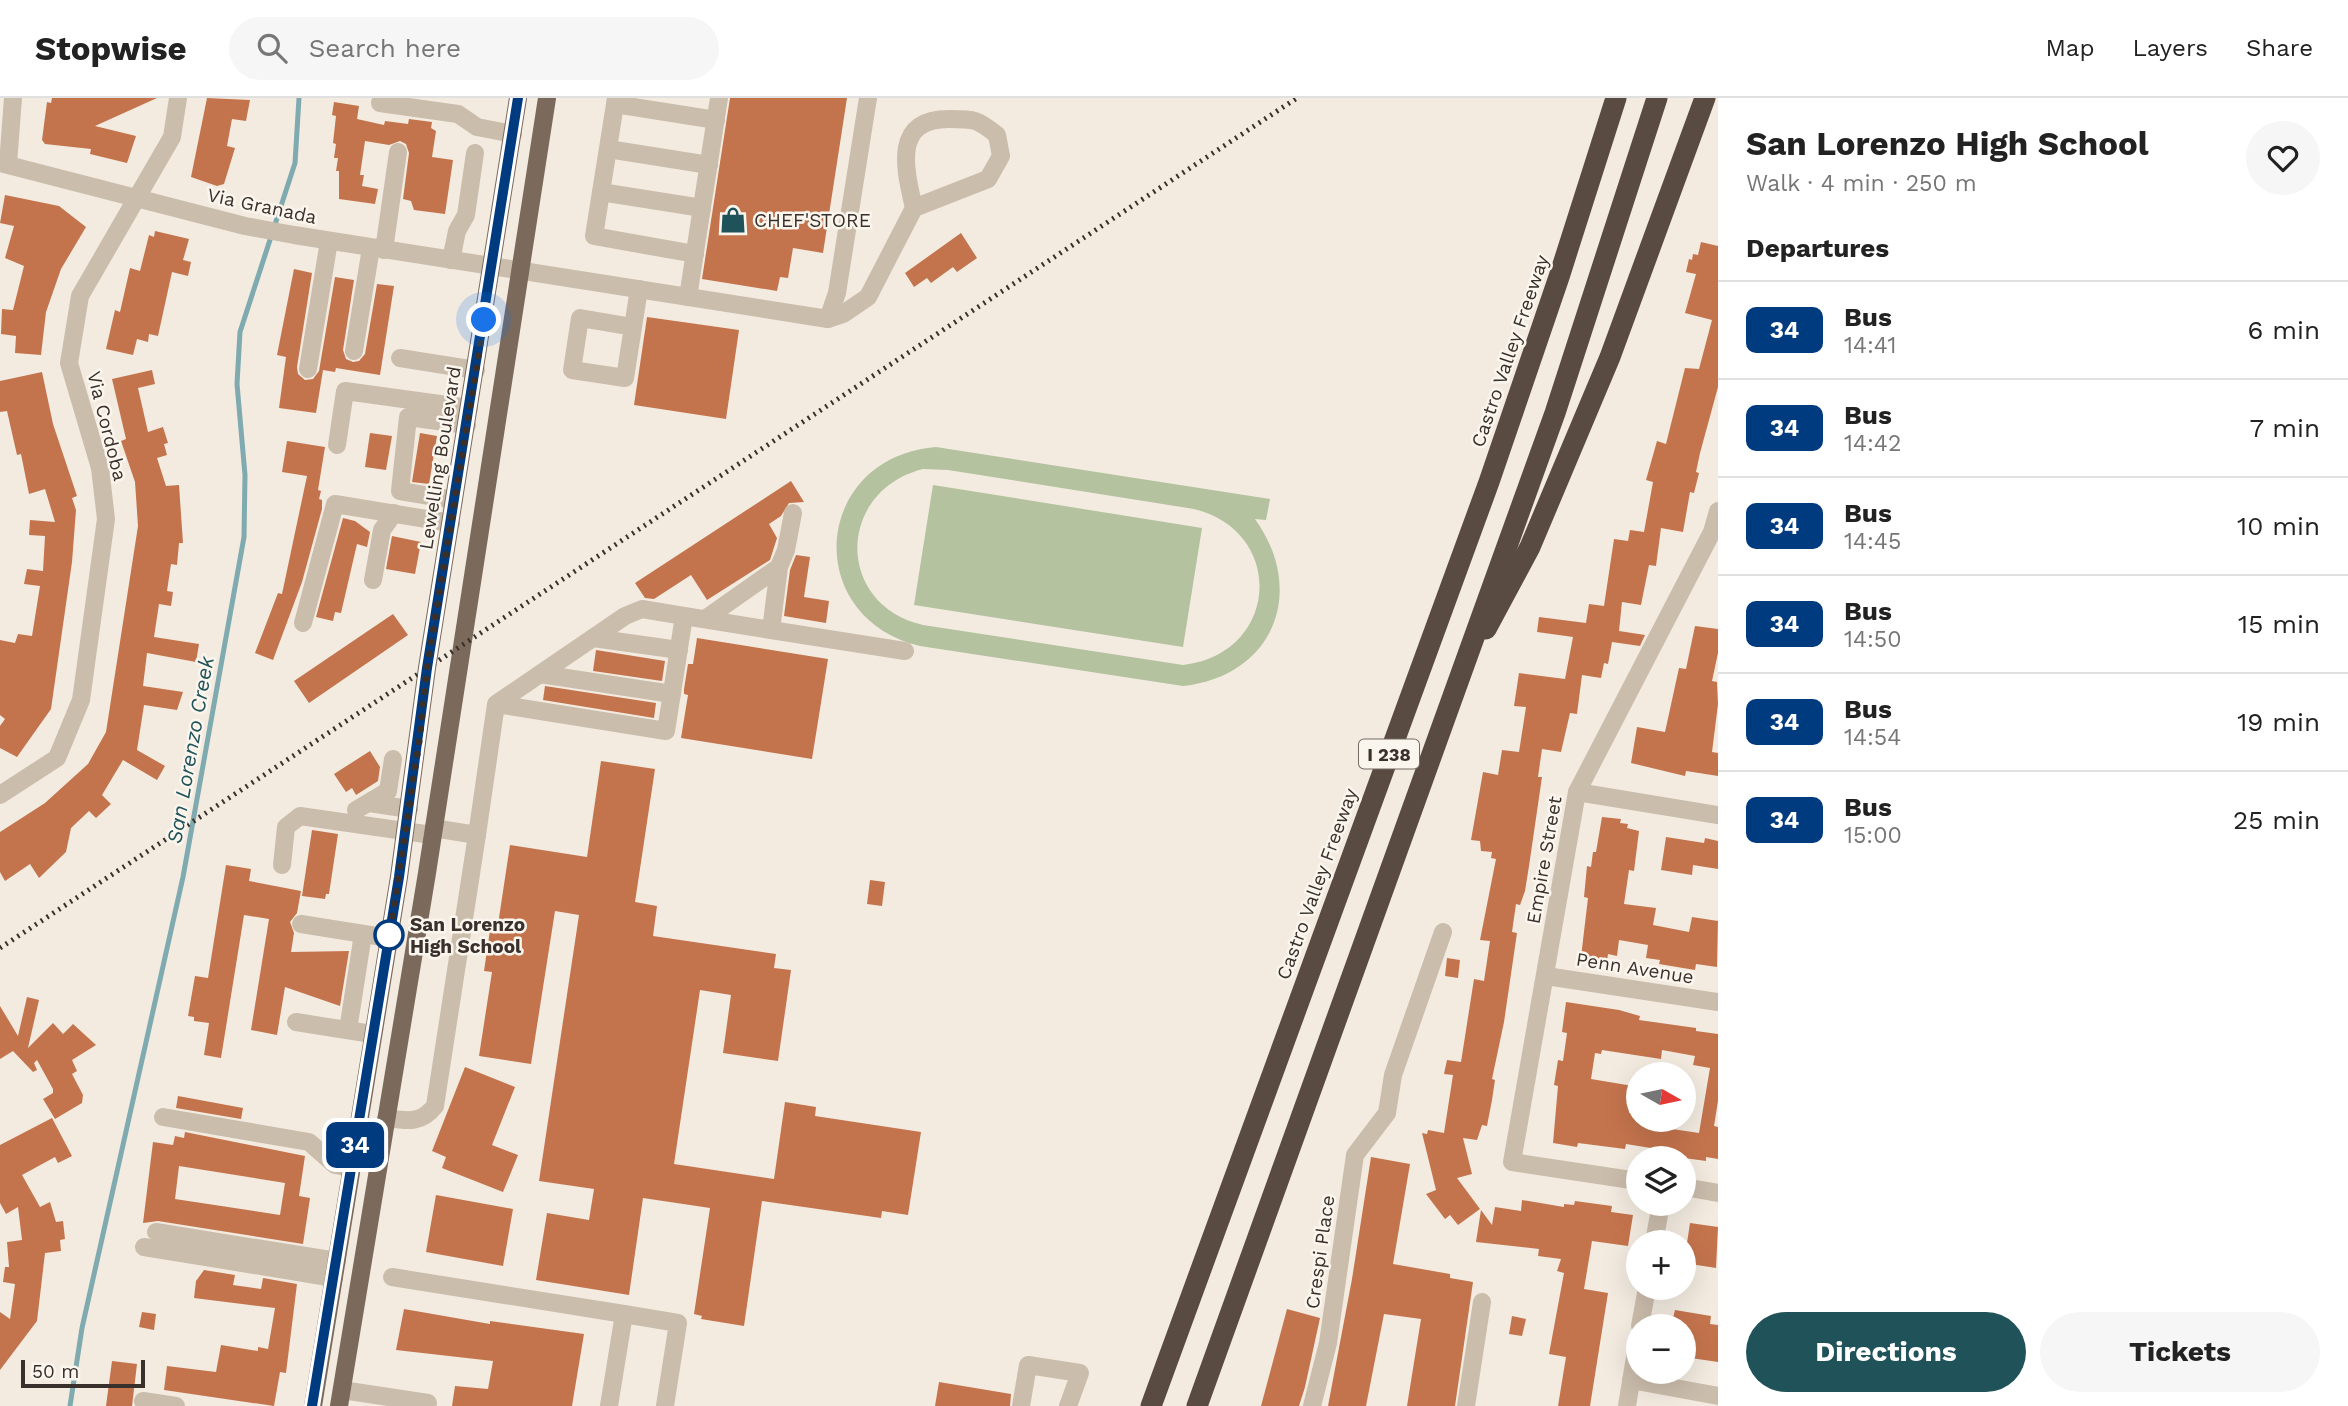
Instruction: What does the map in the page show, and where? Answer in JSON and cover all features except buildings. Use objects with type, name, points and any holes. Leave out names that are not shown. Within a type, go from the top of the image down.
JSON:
[{"type":"highway","name":"Castro Valley Freeway","points":[[1151,1406],[1501,448],[1616,98]]},
{"type":"highway","name":"I 238","points":[[1197,1406],[1324,1060],[1458,676],[1574,356],[1657,98]]},
{"type":"highway","points":[[1458,676],[1506,596],[1530,547],[1610,357],[1705,98]]},
{"type":"main road","name":"Lewelling Boulevard","points":[[313,1406],[389,938],[419,742],[427,668],[518,98]]},
{"type":"main road","points":[[341,1398],[547,98]]},
{"type":"main road","points":[[359,1115],[386,1118]]},
{"type":"street","points":[[4,164],[13,98]]},
{"type":"street","name":"Via Cordoba","points":[[0,795],[57,758],[81,700],[106,519],[100,468],[69,363],[80,296],[172,136],[178,98]]},
{"type":"street","points":[[688,297],[719,98]]},
{"type":"street","points":[[828,319],[837,293],[868,98]]},
{"type":"street","points":[[695,254],[594,236],[615,101],[716,120]]},
{"type":"street","points":[[380,103],[457,114],[477,127],[513,134]]},
{"type":"street","points":[[828,319],[843,314],[868,297],[914,208],[904,166],[910,136],[918,124],[933,119],[977,118],[997,135],[1001,156],[988,179],[914,208]]},
{"type":"street","points":[[608,149],[709,164]]},
{"type":"street","points":[[354,351],[398,152]]},
{"type":"street","points":[[451,260],[457,231],[466,215],[475,153]]},
{"type":"street","name":"Via Granada","points":[[4,164],[246,226],[828,319]]},
{"type":"street","points":[[601,192],[702,208]]},
{"type":"street","points":[[308,369],[329,241]]},
{"type":"street","points":[[633,327],[639,289]]},
{"type":"street","points":[[400,358],[476,370]]},
{"type":"street","points":[[337,445],[345,391],[468,416]]},
{"type":"street","points":[[454,500],[400,491],[408,417],[468,416]]},
{"type":"street","points":[[303,623],[335,504],[451,523]]},
{"type":"street","name":"Empire Street","points":[[1626,1179],[1512,1162],[1577,792],[1712,532],[1718,511]]},
{"type":"street","points":[[373,580],[382,530],[394,513]]},
{"type":"street","points":[[771,631],[779,567],[786,550],[793,513]]},
{"type":"street","points":[[705,619],[779,567]]},
{"type":"street","points":[[386,1118],[413,1122],[428,1116],[435,1106],[496,704],[625,616],[642,609],[905,650]]},
{"type":"street","points":[[496,704],[666,731],[684,616]]},
{"type":"street","points":[[593,638],[679,650]]},
{"type":"street","points":[[540,674],[672,694]]},
{"type":"street","points":[[393,759],[388,791],[363,806],[409,809]]},
{"type":"street","points":[[1577,792],[1718,815]]},
{"type":"street","points":[[282,865],[286,827],[300,816],[405,832],[477,835]]},
{"type":"street","points":[[301,924],[389,938]]},
{"type":"street","name":"Crespi Place","points":[[1312,1406],[1328,1343],[1355,1155],[1387,1113],[1393,1075],[1443,932]]},
{"type":"street","points":[[348,1030],[363,934]]},
{"type":"street","name":"Penn Avenue","points":[[1546,976],[1718,1002]]},
{"type":"street","points":[[296,1022],[372,1034]]},
{"type":"street","points":[[163,1117],[309,1142],[335,1165],[352,1168]]},
{"type":"street","points":[[1696,1189],[1718,1193]]},
{"type":"street","points":[[156,1232],[336,1270]]},
{"type":"street","points":[[144,1247],[336,1270]]},
{"type":"street","points":[[392,1277],[678,1323],[665,1406]]},
{"type":"street","points":[[1466,1406],[1482,1302]]},
{"type":"street","points":[[609,1406],[624,1314]]},
{"type":"street","points":[[1021,1406],[1028,1365],[1080,1373],[1068,1406]]},
{"type":"street","points":[[1627,1406],[1630,1384]]},
{"type":"street","points":[[1653,1384],[1718,1396]]},
{"type":"street","points":[[341,1398],[428,1402]]},
{"type":"street","points":[[143,1401],[176,1406]]},
{"type":"green space","points":[[936,447],[1270,499],[1266,520],[1255,519],[1271,546],[1278,574],[1279,601],[1273,626],[1259,648],[1240,666],[1214,679],[1183,686],[920,646],[881,630],[855,604],[840,573],[837,539],[845,507],[865,478],[895,457]],"holes":[[[923,469],[948,470],[1194,509],[1224,522],[1245,542],[1257,566],[1259,592],[1253,617],[1238,639],[1215,656],[1183,665],[923,625],[894,613],[874,595],[861,573],[857,548],[862,523],[874,500],[894,481]]]},
{"type":"green space","points":[[933,485],[1202,528],[1183,647],[914,605]]},
{"type":"waterway","name":"San Lorenzo Creek","points":[[70,1406],[82,1328],[183,877],[244,537],[245,475],[237,384],[240,332],[295,163],[299,98]]},
{"type":"railway","points":[[0,948],[1297,98]]},
{"type":"bus line","name":"34","points":[[312,1406],[349,1191],[370,1040],[399,877],[427,668],[489,294],[518,98]]},
{"type":"place","name":"CHEF'STORE","points":[[733,220]]},
{"type":"place","name":"San Lorenzo High School","points":[[389,935]]},
{"type":"route","points":[[389,935],[389,938],[419,742],[427,668],[484,320]]}]
